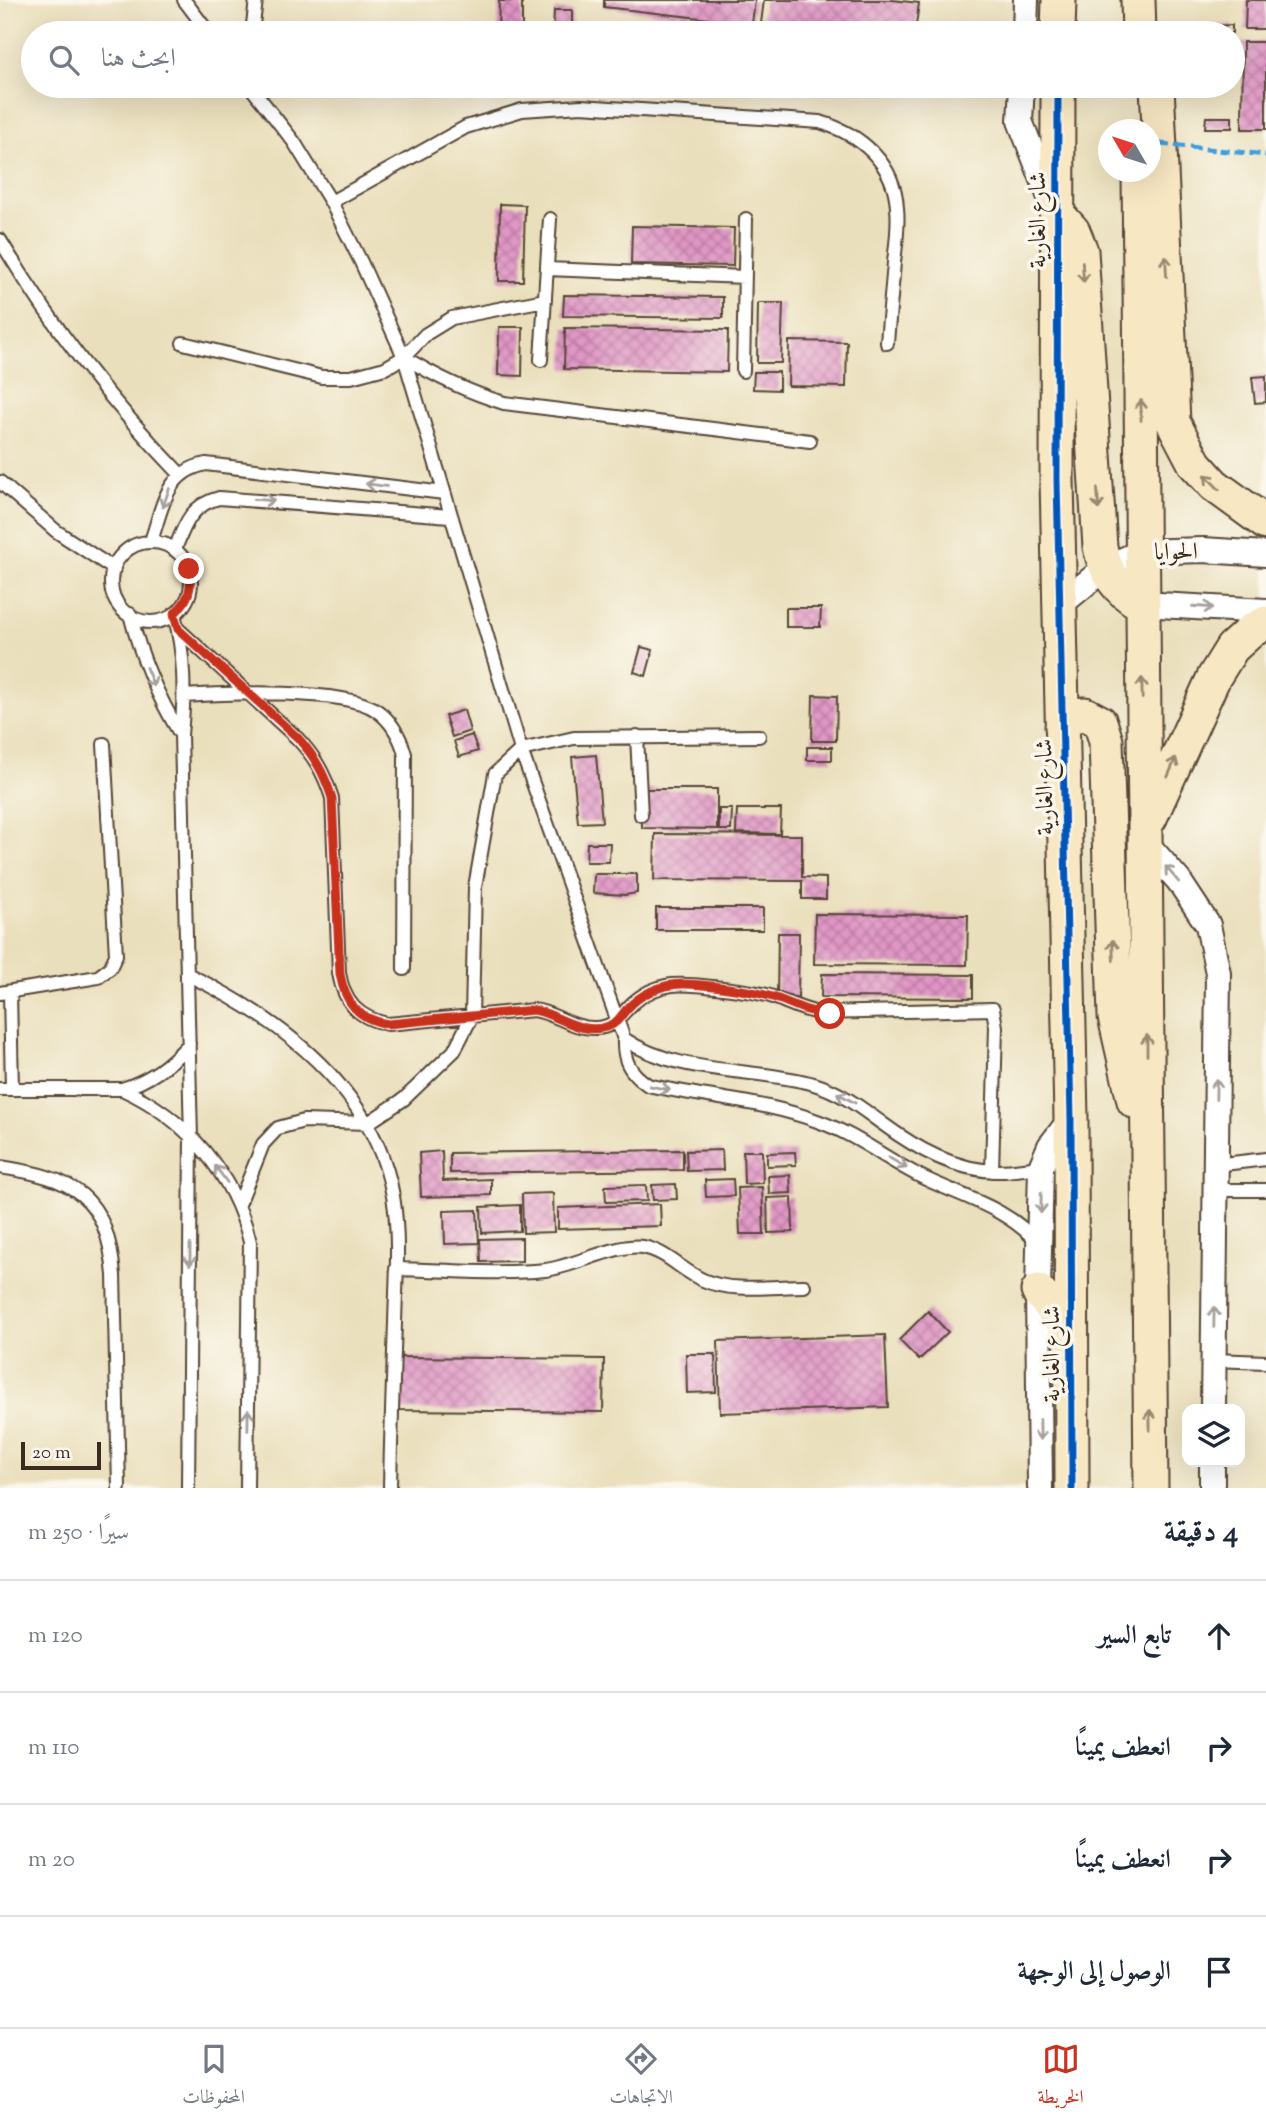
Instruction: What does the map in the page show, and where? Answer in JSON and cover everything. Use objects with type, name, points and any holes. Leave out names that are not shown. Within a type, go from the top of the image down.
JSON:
[{"type":"street","points":[[1025,21],[1026,0]]},
{"type":"street","points":[[1058,21],[1059,0]]},
{"type":"street","name":"شارع الغارية","points":[[1021,98],[1020,121],[1056,212]]},
{"type":"street","name":"شارع الغارية","points":[[1058,98],[1057,480],[1071,1119],[1072,1488]]},
{"type":"street","points":[[1139,98],[1139,119]]},
{"type":"street","points":[[1158,98],[1173,422],[1195,464],[1214,485],[1266,523]]},
{"type":"street","points":[[1139,182],[1151,1488]]},
{"type":"street","points":[[1056,212],[1073,231],[1081,251],[1100,547],[1105,568],[1120,589],[1141,604],[1266,611]]},
{"type":"street","name":"الحوايا","points":[[1061,604],[1105,568],[1141,552],[1203,550],[1266,554]]},
{"type":"street","points":[[1145,836],[1173,764],[1213,677],[1232,648],[1266,623]]},
{"type":"street","points":[[1062,727],[1073,715],[1085,713],[1100,722],[1106,741],[1115,1017],[1148,1161]]},
{"type":"street","points":[[1145,836],[1208,925],[1218,973],[1213,1404]]},
{"type":"street","name":"شارع الغارية","points":[[1040,1488],[1038,1291],[1041,1167],[1050,1146],[1071,1119]]},
{"type":"street","points":[[1038,1291],[1070,1330]]},
{"type":"street","points":[[1212,1467],[1212,1488]]},
{"type":"lane","points":[[184,0],[200,21]]},
{"type":"lane","points":[[253,21],[256,0]]},
{"type":"lane","points":[[259,98],[294,142],[331,202],[404,357],[521,750],[618,1021],[628,1066],[636,1077],[648,1085],[796,1113],[841,1130],[925,1178],[1010,1217],[1040,1246]]},
{"type":"lane","points":[[331,202],[466,127],[522,110],[581,106],[820,122],[853,135],[867,146],[880,160],[894,189],[898,222],[887,343]]},
{"type":"lane","points":[[541,360],[550,219]]},
{"type":"lane","points":[[743,371],[746,219]]},
{"type":"lane","points":[[0,240],[67,344],[103,389],[180,474]]},
{"type":"lane","points":[[547,269],[745,277]]},
{"type":"lane","points":[[183,342],[322,376],[365,375],[404,357],[426,334],[452,318],[545,300]]},
{"type":"lane","points":[[404,357],[461,388],[504,403],[810,441]]},
{"type":"lane","points":[[151,541],[171,484],[180,474],[192,467],[206,464],[444,493]]},
{"type":"lane","points":[[0,482],[56,531],[114,569]]},
{"type":"lane","points":[[175,549],[193,511],[209,500],[219,498],[450,516]]},
{"type":"lane","points":[[151,541],[175,549],[184,558],[191,581],[190,594],[184,605],[164,620],[151,622],[139,620],[119,606],[111,582],[114,569],[128,550],[151,541]]},
{"type":"lane","points":[[130,614],[149,677],[181,735]]},
{"type":"lane","points":[[174,614],[182,651],[185,696],[181,735],[191,1138],[188,1488]]},
{"type":"lane","points":[[178,629],[298,738],[324,774],[332,798],[342,989],[348,1002],[359,1014],[388,1024],[534,1010],[549,1013],[579,1027],[606,1027],[618,1021],[626,1010],[646,993],[684,984],[759,993],[796,1008],[818,1013],[993,1009],[996,1027],[992,1171]]},
{"type":"lane","points":[[185,696],[245,692],[350,699],[376,710],[395,729],[405,754],[404,968]]},
{"type":"lane","points":[[637,736],[641,815]]},
{"type":"lane","points":[[239,1204],[262,1144],[278,1128],[304,1121],[368,1123],[404,1099],[454,1051],[472,1016],[475,887],[495,774],[521,750],[574,738],[758,736]]},
{"type":"lane","points":[[104,744],[116,955],[110,968],[98,977],[5,992],[6,1089],[122,1089],[159,1073],[189,1044]]},
{"type":"lane","points":[[189,975],[249,1007],[287,1034],[330,1073],[353,1099],[368,1123],[386,1170],[396,1219],[390,1488]]},
{"type":"lane","points":[[624,1039],[646,1052],[671,1060],[816,1085],[849,1099],[884,1125],[954,1165],[992,1171],[1041,1167]]},
{"type":"lane","points":[[122,1089],[160,1109],[191,1138],[219,1170],[239,1204],[250,1242],[247,1488]]},
{"type":"lane","points":[[874,1149],[884,1125]]},
{"type":"lane","points":[[1215,1165],[1266,1159]]},
{"type":"lane","points":[[0,1167],[34,1172],[67,1184],[94,1208],[107,1231],[114,1275],[119,1488]]},
{"type":"lane","points":[[1215,1190],[1266,1190]]},
{"type":"lane","points":[[396,1269],[548,1269],[587,1260],[623,1247],[642,1247],[660,1252],[706,1282],[724,1286],[804,1286]]},
{"type":"lane","points":[[1213,1360],[1266,1362]]},
{"type":"building","points":[[604,0],[755,0],[752,21],[726,21],[604,7]]},
{"type":"building","points":[[764,0],[892,0],[919,3],[917,21],[761,21]]},
{"type":"building","points":[[1246,0],[1266,0],[1266,29],[1245,29]]},
{"type":"building","points":[[499,1],[522,1],[522,21],[498,21]]},
{"type":"building","points":[[554,10],[572,10],[572,21],[554,21]]},
{"type":"building","points":[[1245,42],[1266,42],[1266,129],[1242,129]]},
{"type":"building","points":[[1206,117],[1232,117],[1232,128],[1205,128]]},
{"type":"building","points":[[500,204],[525,205],[523,281],[499,281]]},
{"type":"building","points":[[632,226],[734,228],[733,266],[631,264]]},
{"type":"building","points":[[564,295],[723,297],[723,318],[563,316]]},
{"type":"building","points":[[758,303],[783,303],[781,363],[757,363]]},
{"type":"building","points":[[499,327],[523,327],[522,376],[498,375]]},
{"type":"building","points":[[565,328],[728,330],[727,372],[564,369]]},
{"type":"building","points":[[789,341],[847,342],[846,387],[788,386]]},
{"type":"building","points":[[754,372],[779,372],[779,390],[753,389]]},
{"type":"building","points":[[1266,376],[1266,402],[1255,403],[1252,377]]},
{"type":"building","points":[[786,608],[821,608],[820,627],[786,627]]},
{"type":"building","points":[[641,647],[653,650],[646,676],[634,672]]},
{"type":"building","points":[[813,695],[837,696],[836,741],[812,741]]},
{"type":"building","points":[[464,710],[470,731],[452,737],[445,716]]},
{"type":"building","points":[[472,735],[478,751],[459,757],[454,741]]},
{"type":"building","points":[[807,747],[832,747],[832,760],[807,760]]},
{"type":"building","points":[[596,755],[602,822],[578,823],[572,757]]},
{"type":"building","points":[[642,789],[717,789],[717,829],[642,828]]},
{"type":"building","points":[[719,809],[732,809],[731,830],[719,830]]},
{"type":"building","points":[[737,809],[781,809],[780,834],[736,833]]},
{"type":"building","points":[[655,834],[802,835],[802,877],[826,878],[826,899],[802,899],[802,881],[654,880]]},
{"type":"building","points":[[587,843],[610,843],[609,862],[586,862]]},
{"type":"building","points":[[594,874],[637,874],[637,893],[593,893]]},
{"type":"building","points":[[656,908],[763,908],[763,930],[656,930]]},
{"type":"building","points":[[815,914],[968,915],[967,965],[814,964]]},
{"type":"building","points":[[778,933],[799,933],[798,998],[777,999]]},
{"type":"building","points":[[822,974],[973,975],[973,998],[821,997]]},
{"type":"building","points":[[683,1150],[683,1170],[450,1173],[450,1153]]},
{"type":"building","points":[[722,1150],[723,1170],[687,1171],[686,1151]]},
{"type":"building","points":[[442,1151],[443,1181],[491,1179],[491,1195],[421,1197],[419,1153]]},
{"type":"building","points":[[743,1151],[762,1151],[763,1183],[744,1184]]},
{"type":"building","points":[[795,1152],[796,1165],[767,1166],[767,1153]]},
{"type":"building","points":[[790,1175],[791,1193],[769,1194],[768,1176]]},
{"type":"building","points":[[733,1179],[734,1196],[706,1197],[705,1180]]},
{"type":"building","points":[[676,1184],[677,1199],[653,1200],[652,1185]]},
{"type":"building","points":[[646,1185],[647,1201],[606,1202],[605,1186]]},
{"type":"building","points":[[762,1187],[764,1234],[740,1234],[738,1188]]},
{"type":"building","points":[[553,1193],[554,1232],[523,1233],[522,1194]]},
{"type":"building","points":[[792,1197],[793,1232],[768,1233],[767,1198]]},
{"type":"building","points":[[660,1204],[661,1226],[558,1229],[558,1208]]},
{"type":"building","points":[[520,1205],[520,1231],[482,1233],[481,1207]]},
{"type":"building","points":[[477,1210],[479,1243],[445,1244],[444,1211]]},
{"type":"building","points":[[522,1238],[522,1261],[481,1262],[480,1239]]},
{"type":"building","points":[[928,1311],[948,1332],[919,1360],[899,1340]]},
{"type":"building","points":[[885,1335],[888,1407],[720,1413],[718,1341]]},
{"type":"building","points":[[686,1354],[715,1354],[716,1392],[687,1393]]},
{"type":"building","points":[[399,1357],[604,1359],[603,1412],[398,1410]]},
{"type":"marked path","points":[[1161,144],[1266,155]]},
{"type":"cycle path","points":[[1058,98],[1057,480],[1071,1119],[1072,1488]]},
{"type":"route","points":[[189,569],[190,594],[184,605],[174,614],[178,629],[298,738],[324,774],[332,798],[342,989],[348,1002],[359,1014],[388,1024],[534,1010],[549,1013],[579,1027],[606,1027],[618,1021],[635,1001],[646,993],[684,984],[759,993],[796,1008],[830,1014]]}]
